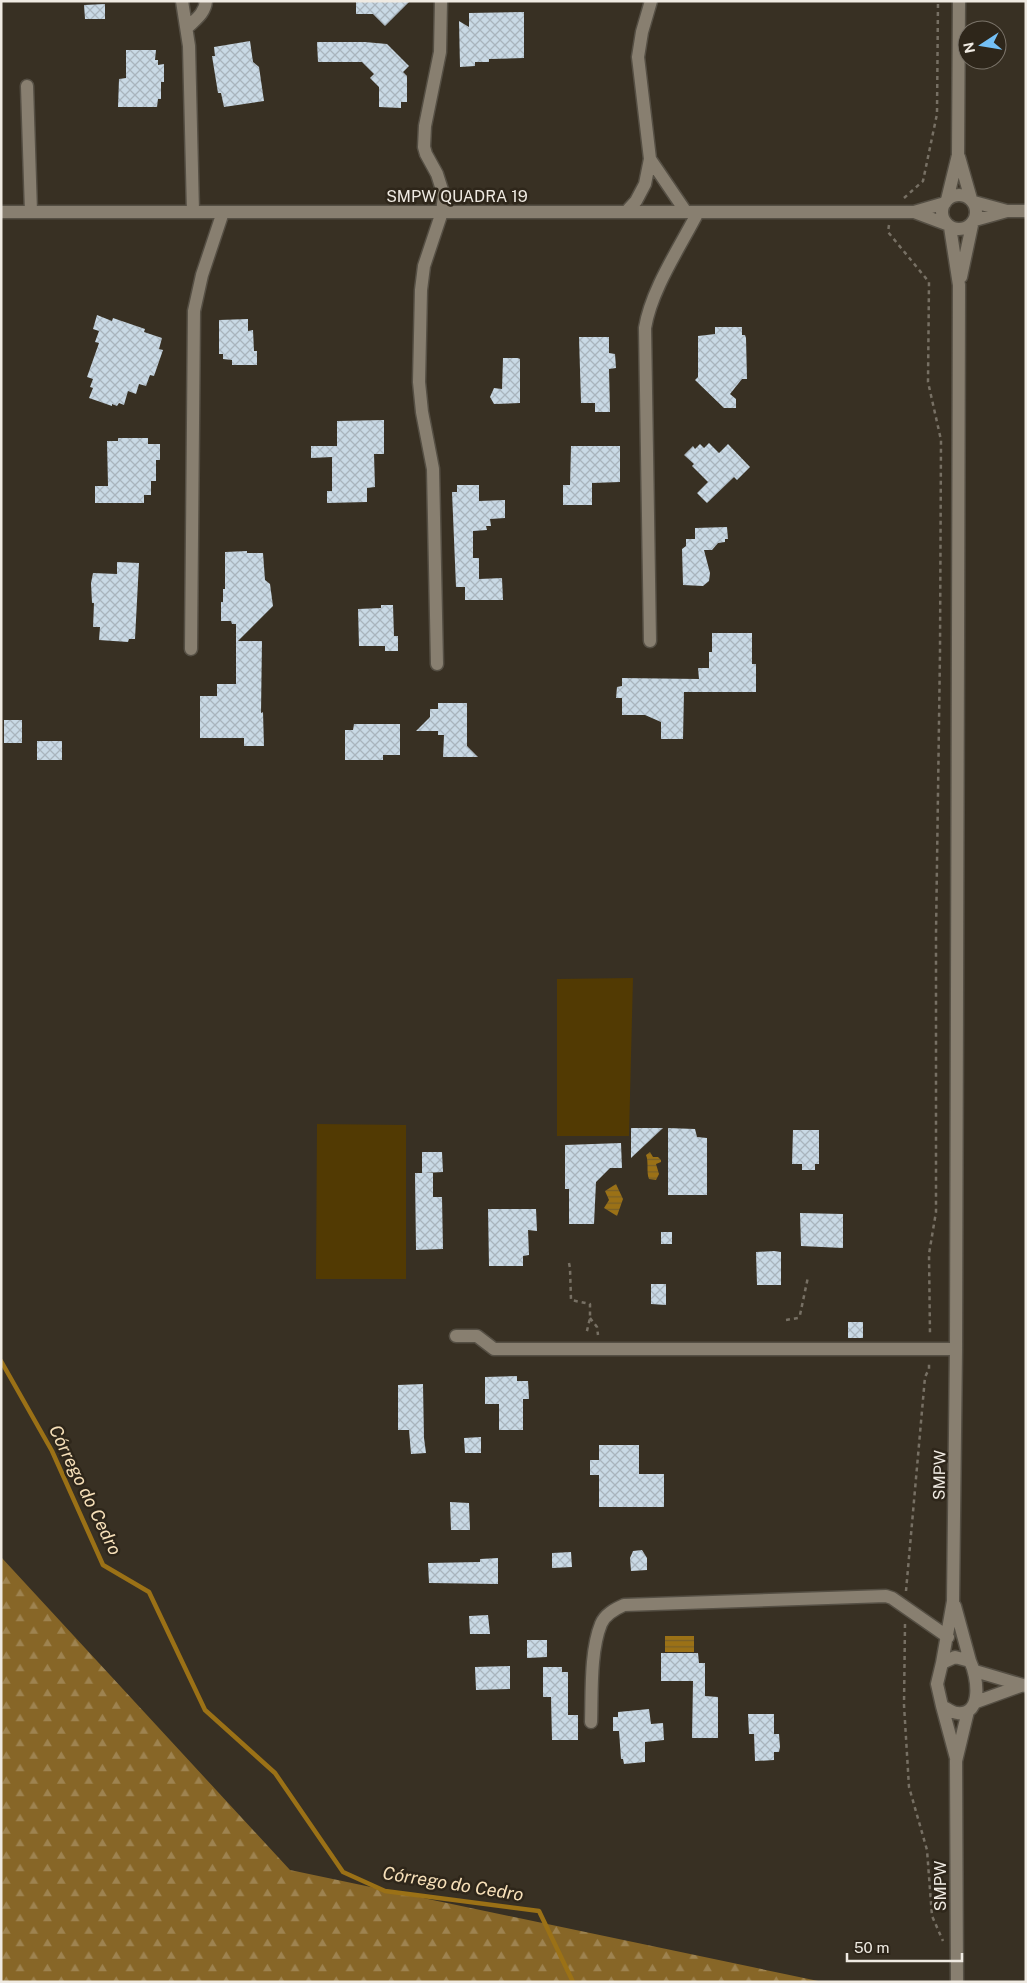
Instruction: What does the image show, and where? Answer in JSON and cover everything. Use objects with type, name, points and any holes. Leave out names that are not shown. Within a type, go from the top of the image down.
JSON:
[{"type":"street","points":[[182,1],[188,27],[193,212]]},
{"type":"street","points":[[188,27],[205,9],[206,1]]},
{"type":"street","points":[[438,664],[433,469],[418,382],[421,290],[424,266],[442,212],[444,196],[442,185],[424,147],[425,126],[440,52],[441,1]]},
{"type":"street","points":[[626,212],[636,201],[645,184],[650,159],[638,58],[642,32],[651,1]]},
{"type":"street","points":[[959,1],[958,154],[942,215],[948,225],[959,285]]},
{"type":"street","points":[[27,86],[31,212]]},
{"type":"street","points":[[958,154],[972,201],[977,211],[959,285]]},
{"type":"street","points":[[650,159],[692,212],[654,296],[645,328],[650,641]]},
{"type":"street","points":[[946,202],[958,195],[1007,211],[1026,211]]},
{"type":"street","name":"SMPW QUADRA 19","points":[[1,212],[914,212],[946,202]]},
{"type":"street","points":[[948,225],[963,229],[973,222],[1007,211]]},
{"type":"street","points":[[191,649],[194,311],[202,275],[223,212]]},
{"type":"street","name":"SMPW QUADRA 19","points":[[914,212],[948,225]]},
{"type":"street","name":"SMPW","points":[[942,1663],[953,1601],[956,1349],[959,285]]},
{"type":"street","points":[[456,1336],[477,1336],[494,1349],[956,1349]]},
{"type":"street","points":[[591,1722],[593,1672],[601,1624],[614,1609],[624,1605],[886,1596],[892,1598],[948,1637]]},
{"type":"street","name":"SMPW","points":[[953,1601],[973,1666]]},
{"type":"street","points":[[955,1657],[1024,1686],[957,1713],[942,1706],[937,1684],[942,1663],[955,1657]]},
{"type":"street","points":[[972,1706],[977,1688],[973,1666]]},
{"type":"street","name":"SMPW","points":[[942,1706],[956,1761],[957,1982]]},
{"type":"street","name":"SMPW","points":[[956,1761],[972,1706]]},
{"type":"path","points":[[938,1],[937,114],[923,180],[889,212],[888,232],[929,282],[928,382],[941,440],[936,934],[936,1212],[929,1254],[929,1370],[925,1377],[904,1608],[904,1705],[909,1787],[927,1850],[932,1916],[944,1944]]},
{"type":"path","points":[[569,1263],[571,1300],[590,1304],[590,1318],[587,1327],[592,1349]]},
{"type":"path","points":[[786,1320],[798,1318],[800,1315],[808,1278]]},
{"type":"path","points":[[590,1318],[597,1327],[592,1349]]},
{"type":"green space","points":[[1,1557],[290,1870],[823,1982],[1,1982]]},
{"type":"shaded area","points":[[633,978],[629,1136],[557,1136],[557,979]]},
{"type":"shaded area","points":[[317,1124],[406,1125],[406,1279],[316,1279]]},
{"type":"shaded area","points":[[650,1152],[653,1157],[658,1157],[661,1160],[661,1162],[656,1164],[659,1174],[656,1180],[649,1179],[648,1176],[646,1155]]},
{"type":"shaded area","points":[[616,1184],[623,1199],[617,1216],[604,1208],[609,1200],[605,1191]]},
{"type":"shaded area","points":[[665,1636],[694,1636],[694,1652],[665,1652]]},
{"type":"building","points":[[356,1],[410,1],[385,26],[373,14],[356,14]]},
{"type":"building","points":[[105,4],[105,19],[85,19],[84,5]]},
{"type":"building","points":[[524,12],[524,58],[489,59],[489,62],[475,62],[475,66],[460,67],[459,21],[469,27],[469,13]]},
{"type":"building","points":[[250,41],[253,62],[259,67],[264,101],[224,107],[221,93],[218,93],[212,56],[215,56],[214,47]]},
{"type":"building","points":[[317,42],[387,44],[409,66],[403,72],[407,76],[407,102],[401,102],[401,108],[379,107],[379,87],[370,78],[374,74],[362,62],[318,62]]},
{"type":"building","points":[[126,50],[156,50],[155,60],[158,60],[158,65],[164,64],[164,82],[161,82],[161,99],[158,99],[157,107],[118,107],[119,79],[126,78]]},
{"type":"building","points":[[97,315],[112,321],[113,318],[145,329],[144,332],[162,338],[159,349],[163,350],[154,376],[150,375],[146,386],[139,384],[136,394],[128,391],[124,405],[119,403],[117,406],[112,404],[112,406],[89,398],[93,388],[90,387],[93,379],[87,377],[99,343],[95,342],[99,331],[93,329]]},
{"type":"building","points":[[248,319],[248,331],[253,330],[254,351],[257,351],[257,365],[232,365],[232,360],[223,359],[223,354],[219,354],[219,320]]},
{"type":"building","points":[[715,327],[742,327],[742,335],[745,335],[746,338],[747,379],[742,379],[730,394],[736,399],[736,408],[724,408],[695,380],[698,377],[698,336],[715,334]]},
{"type":"building","points":[[579,337],[609,337],[609,353],[615,354],[616,368],[609,369],[610,412],[595,412],[595,403],[581,403]]},
{"type":"building","points":[[503,358],[520,359],[520,403],[494,404],[490,397],[494,388],[502,389]]},
{"type":"building","points":[[384,420],[384,454],[374,454],[375,487],[367,488],[367,502],[327,503],[327,491],[332,491],[332,457],[311,458],[311,446],[337,446],[337,421]]},
{"type":"building","points":[[118,438],[148,438],[148,444],[160,444],[160,460],[156,460],[156,481],[151,481],[151,495],[144,495],[144,503],[95,503],[95,486],[108,486],[107,441],[118,441]]},
{"type":"building","points":[[709,443],[719,453],[728,444],[750,467],[737,480],[734,477],[707,503],[697,493],[708,482],[684,455],[693,446],[695,449],[700,444],[704,448]]},
{"type":"building","points":[[571,446],[620,446],[620,482],[592,483],[592,505],[563,505],[563,485],[570,485]]},
{"type":"building","points":[[457,485],[479,485],[479,501],[505,500],[505,518],[490,519],[491,526],[486,526],[487,530],[473,531],[473,558],[479,558],[479,579],[502,578],[503,600],[465,600],[465,587],[456,587],[452,492],[457,492]]},
{"type":"building","points":[[727,527],[728,539],[725,539],[725,542],[718,543],[712,550],[704,550],[710,573],[709,581],[703,586],[683,585],[682,549],[686,546],[686,539],[695,539],[695,528]]},
{"type":"building","points":[[247,551],[247,553],[263,553],[265,580],[270,584],[273,606],[238,641],[262,641],[261,713],[263,712],[264,746],[244,746],[244,738],[200,738],[200,696],[217,696],[217,684],[236,684],[236,624],[232,624],[231,621],[221,621],[221,602],[223,602],[223,589],[225,589],[225,552]]},
{"type":"building","points":[[117,562],[139,563],[135,639],[129,639],[128,642],[99,640],[100,627],[93,627],[94,603],[92,603],[91,583],[93,573],[117,574]]},
{"type":"building","points":[[381,605],[393,605],[394,636],[398,636],[398,651],[385,651],[385,646],[359,646],[358,609],[381,608]]},
{"type":"building","points":[[712,633],[752,633],[752,664],[756,664],[756,692],[684,692],[683,739],[661,739],[661,722],[645,715],[622,715],[622,698],[616,698],[617,687],[622,686],[622,678],[699,679],[698,668],[709,668],[709,652],[712,652]]},
{"type":"building","points":[[438,703],[467,703],[467,746],[478,757],[443,757],[444,735],[438,735],[438,731],[416,731],[430,717],[430,709],[438,709]]},
{"type":"building","points":[[4,720],[22,720],[22,743],[4,743]]},
{"type":"building","points":[[354,724],[400,724],[400,755],[383,755],[383,760],[345,760],[345,730],[353,730]]},
{"type":"building","points":[[37,741],[62,741],[62,760],[37,760]]},
{"type":"building","points":[[631,1128],[663,1128],[631,1158]]},
{"type":"building","points":[[668,1128],[695,1129],[697,1137],[707,1138],[707,1195],[668,1195]]},
{"type":"building","points":[[793,1130],[819,1130],[819,1164],[815,1164],[815,1170],[802,1170],[802,1164],[792,1164]]},
{"type":"building","points":[[621,1143],[622,1168],[610,1168],[596,1182],[594,1224],[569,1224],[569,1189],[565,1189],[565,1145]]},
{"type":"building","points":[[422,1152],[442,1152],[443,1172],[424,1173],[433,1173],[433,1197],[442,1197],[443,1249],[416,1250],[415,1173],[422,1173]]},
{"type":"building","points":[[488,1209],[536,1209],[537,1231],[528,1230],[529,1255],[523,1256],[523,1266],[489,1266]]},
{"type":"building","points":[[800,1213],[843,1214],[843,1248],[801,1246]]},
{"type":"building","points":[[661,1232],[672,1232],[672,1244],[661,1244]]},
{"type":"building","points":[[756,1252],[781,1252],[781,1285],[757,1285]]},
{"type":"building","points":[[651,1284],[666,1284],[666,1305],[651,1304]]},
{"type":"building","points":[[848,1322],[863,1322],[863,1338],[848,1338]]},
{"type":"building","points":[[517,1376],[517,1381],[528,1381],[529,1399],[523,1399],[523,1430],[499,1430],[499,1404],[485,1404],[485,1377]]},
{"type":"building","points":[[423,1384],[426,1453],[411,1454],[409,1430],[398,1430],[398,1385]]},
{"type":"building","points":[[481,1437],[481,1453],[465,1453],[464,1438]]},
{"type":"building","points":[[599,1445],[639,1445],[639,1474],[664,1474],[664,1507],[599,1507],[599,1475],[590,1475],[590,1460],[599,1460]]},
{"type":"building","points":[[450,1502],[469,1503],[470,1530],[451,1530]]},
{"type":"building","points":[[642,1550],[647,1558],[647,1570],[631,1571],[630,1558],[633,1551]]},
{"type":"building","points":[[571,1552],[572,1567],[552,1568],[552,1553]]},
{"type":"building","points":[[498,1558],[498,1584],[429,1583],[428,1563],[480,1562],[480,1559]]},
{"type":"building","points":[[488,1615],[490,1634],[470,1634],[469,1616]]},
{"type":"building","points":[[527,1640],[547,1640],[547,1657],[527,1658]]},
{"type":"building","points":[[661,1653],[698,1653],[699,1663],[705,1663],[705,1696],[718,1697],[718,1738],[692,1738],[693,1681],[661,1681]]},
{"type":"building","points":[[510,1666],[510,1689],[476,1690],[475,1667]]},
{"type":"building","points":[[543,1667],[562,1667],[562,1672],[568,1672],[568,1715],[578,1715],[578,1740],[552,1740],[551,1697],[543,1697]]},
{"type":"building","points":[[649,1709],[651,1724],[663,1723],[664,1740],[645,1742],[645,1762],[624,1764],[623,1759],[621,1759],[619,1731],[613,1731],[613,1717],[618,1717],[618,1712]]},
{"type":"building","points":[[748,1714],[774,1714],[774,1734],[779,1734],[780,1747],[779,1752],[774,1752],[774,1760],[755,1761],[754,1734],[749,1734]]},
{"type":"waterway","name":"Córrego do Cedro","points":[[1,1361],[52,1451],[103,1565],[149,1592],[205,1710],[275,1773],[343,1872],[385,1891],[539,1911],[573,1982]]}]
